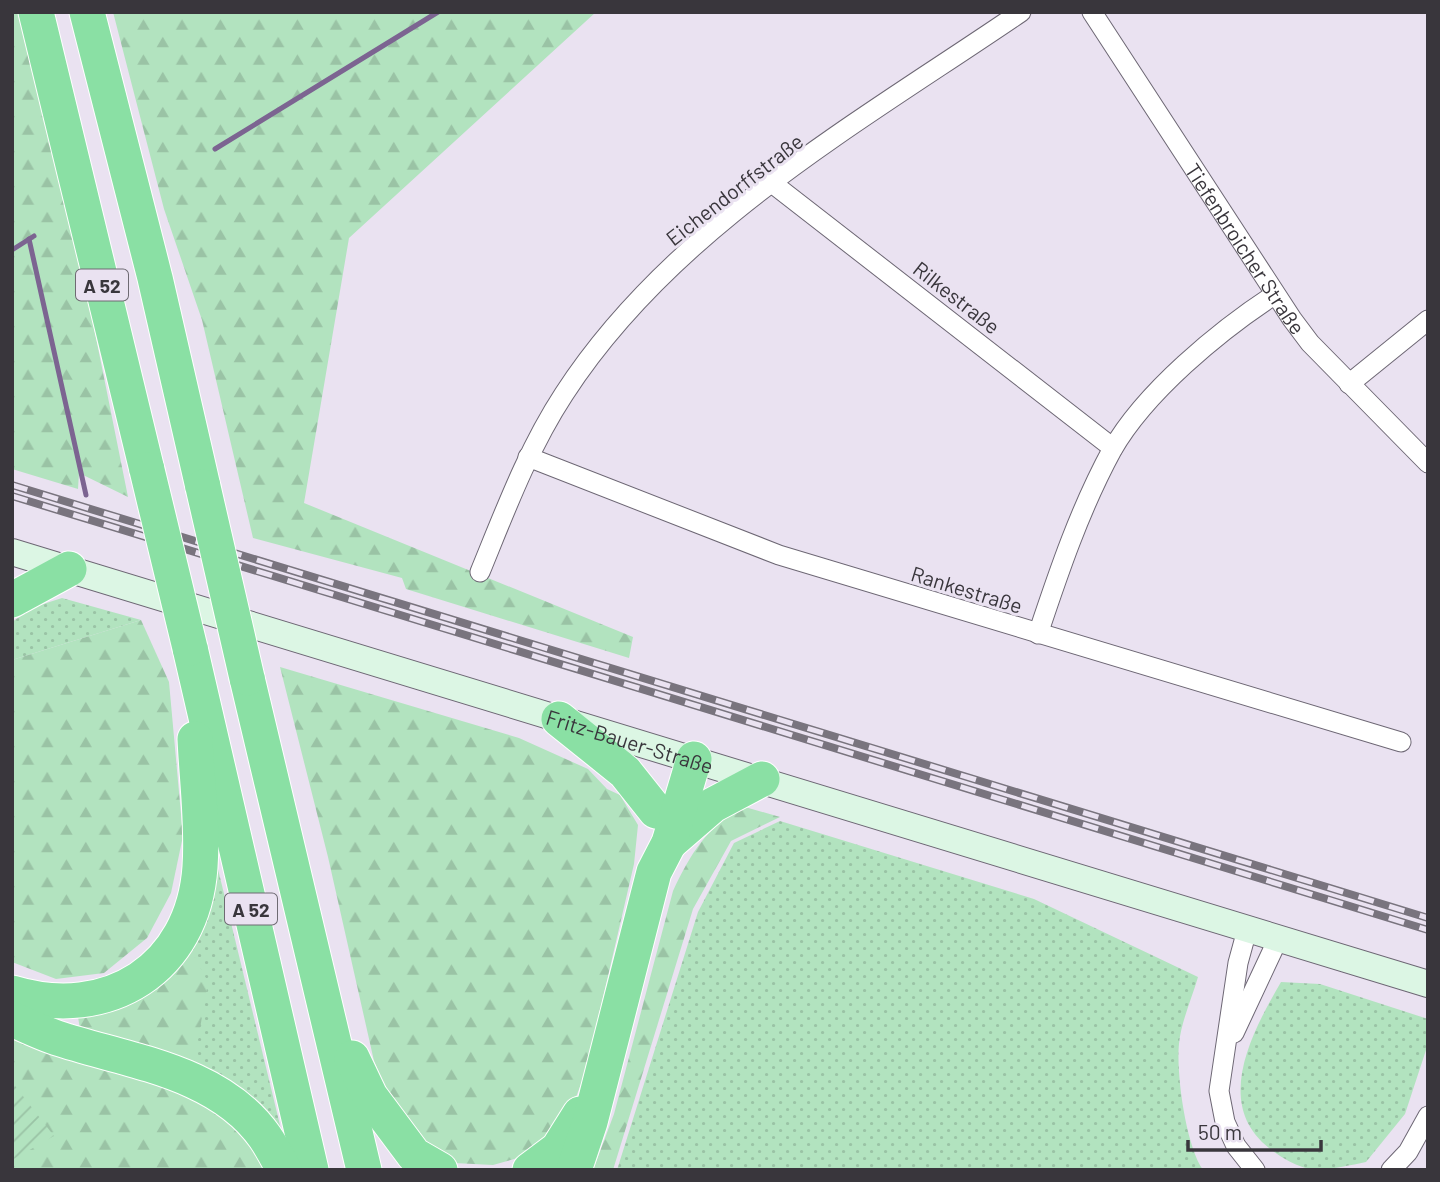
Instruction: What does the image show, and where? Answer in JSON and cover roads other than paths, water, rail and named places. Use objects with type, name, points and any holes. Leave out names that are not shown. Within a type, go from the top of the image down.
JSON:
[{"type":"highway","name":"A 52","points":[[36,12],[190,648],[311,1170]]},
{"type":"highway","name":"A 52","points":[[88,12],[155,278],[364,1170]]},
{"type":"highway","points":[[12,600],[69,569]]},
{"type":"highway","points":[[12,993],[45,1002],[88,1001],[127,988],[158,965],[179,937],[191,912],[200,868],[190,648]]},
{"type":"highway","points":[[559,719],[625,772],[660,842]]},
{"type":"highway","points":[[574,1170],[590,1122],[683,755]]},
{"type":"highway","points":[[660,842],[713,804],[762,779]]},
{"type":"highway","points":[[324,1001],[370,1096],[414,1155],[440,1170]]},
{"type":"highway","points":[[12,1019],[55,1038],[148,1064],[200,1084],[236,1108],[264,1136],[284,1170]]},
{"type":"highway","points":[[530,1170],[558,1149],[599,1080]]},
{"type":"main road","name":"Fritz-Bauer-Straße","points":[[12,552],[359,655],[1247,930]]},
{"type":"main road","points":[[1247,930],[1428,984]]},
{"type":"street","name":"Eichendorffstraße","points":[[480,572],[528,457],[564,394],[633,307],[698,240],[772,183],[1021,12]]},
{"type":"street","name":"Tiefenbroicher Straße","points":[[1092,12],[1274,295],[1310,343],[1428,463]]},
{"type":"street","name":"Rilkestraße","points":[[772,183],[1114,448]]},
{"type":"street","points":[[1038,634],[1070,538],[1114,448],[1145,407],[1195,355],[1235,320],[1274,295]]},
{"type":"street","points":[[1349,384],[1428,320]]},
{"type":"street","name":"Rankestraße","points":[[528,457],[779,555],[1401,742]]},
{"type":"street","points":[[1247,930],[1238,963],[1219,1091],[1225,1122],[1236,1146],[1255,1170]]},
{"type":"street","points":[[1226,1050],[1278,939]]},
{"type":"street","points":[[1391,1170],[1408,1152],[1428,1116]]},
{"type":"waterway","points":[[215,149],[438,12]]},
{"type":"waterway","points":[[12,250],[34,236]]},
{"type":"waterway","points":[[29,239],[86,495]]},
{"type":"railway","points":[[12,485],[1428,918]]},
{"type":"railway","points":[[12,496],[1428,930]]}]
